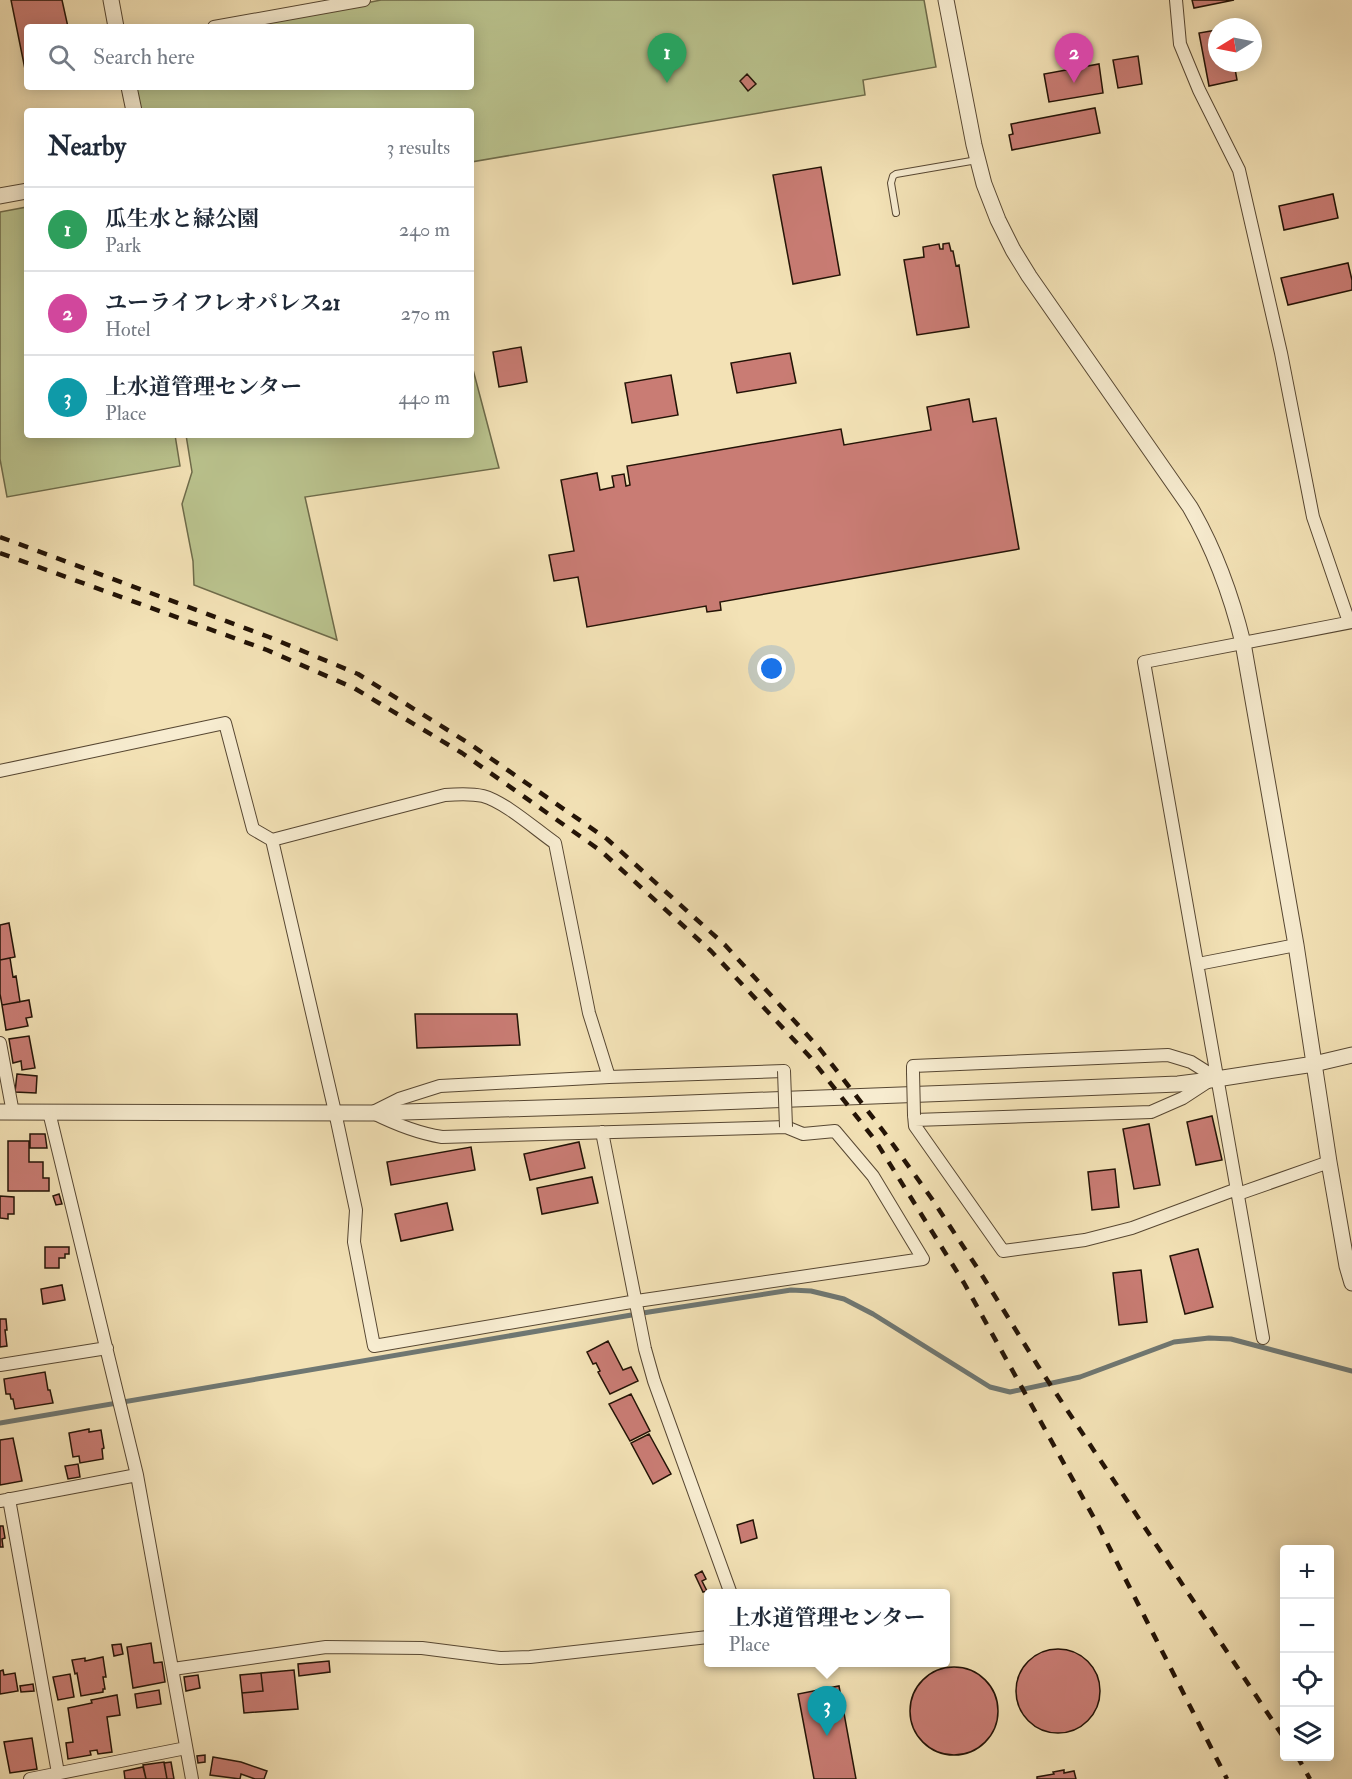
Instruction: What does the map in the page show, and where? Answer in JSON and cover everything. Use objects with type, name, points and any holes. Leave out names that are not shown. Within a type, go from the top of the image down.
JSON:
[{"type":"street","points":[[111,0],[116,24]]},
{"type":"street","points":[[231,24],[364,0]]},
{"type":"street","points":[[946,0],[978,160],[984,184],[998,220],[1013,250],[1070,337],[1183,497],[1205,534],[1231,598],[1243,643],[1296,945],[1329,1162],[1352,1283]]},
{"type":"street","points":[[1176,0],[1180,44],[1199,90],[1239,170],[1281,353],[1313,517],[1350,622],[1144,662],[1198,964],[1214,1080],[1238,1192],[1263,1338]]},
{"type":"street","points":[[131,90],[134,108]]},
{"type":"street","points":[[0,196],[24,192]]},
{"type":"street","points":[[0,771],[225,723],[253,829],[272,840],[445,795],[472,794],[498,802],[555,843],[589,1013],[609,1077]]},
{"type":"street","points":[[272,840],[356,1210],[354,1242],[374,1347],[638,1308],[923,1259],[873,1176],[835,1131],[803,1134],[786,1127],[442,1137],[428,1135],[395,1124],[372,1113]]},
{"type":"street","points":[[1198,964],[1296,945]]},
{"type":"street","points":[[0,1043],[6,1112],[372,1113],[673,1104],[1167,1084],[1214,1080],[1314,1064],[1352,1055]]},
{"type":"street","points":[[1214,1080],[1191,1062],[1168,1054],[913,1066],[915,1126],[1003,1251],[1085,1240],[1123,1231],[1329,1162]]},
{"type":"street","points":[[372,1113],[399,1099],[440,1086],[784,1071],[786,1127]]},
{"type":"street","points":[[915,1118],[1151,1112],[1183,1098],[1214,1080]]},
{"type":"street","points":[[49,1112],[137,1475],[192,1779]]},
{"type":"street","points":[[602,1132],[645,1349],[654,1381],[730,1589]]},
{"type":"street","points":[[0,1365],[107,1348]]},
{"type":"street","points":[[58,1773],[5,1500],[137,1475]]},
{"type":"street","points":[[172,1669],[327,1647],[422,1648],[500,1658],[704,1638]]},
{"type":"street","points":[[30,1779],[186,1748]]},
{"type":"lane","points":[[896,213],[891,183],[896,174],[978,160]]},
{"type":"green space","points":[[381,0],[924,0],[936,67],[863,80],[865,95],[474,161],[474,108],[138,108],[136,90],[474,90],[474,24],[259,24]]},
{"type":"green space","points":[[24,208],[24,438],[175,438],[180,466],[7,497],[0,459],[0,212]]},
{"type":"green space","points":[[474,373],[499,468],[305,497],[337,640],[194,585],[193,561],[182,504],[192,472],[186,438],[474,438]]},
{"type":"building","points":[[11,0],[62,0],[67,24],[24,24],[24,64]]},
{"type":"building","points":[[1192,0],[1234,0],[1194,8]]},
{"type":"building","points":[[1208,32],[1208,72],[1236,72],[1237,80],[1209,86],[1199,33]]},
{"type":"building","points":[[1138,56],[1142,84],[1118,88],[1113,60]]},
{"type":"building","points":[[1099,64],[1103,93],[1049,102],[1044,74]]},
{"type":"building","points":[[747,74],[756,84],[748,91],[740,81]]},
{"type":"building","points":[[1095,108],[1100,133],[1012,150],[1009,135],[1013,134],[1011,124]]},
{"type":"building","points":[[821,167],[840,275],[793,284],[773,175]]},
{"type":"building","points":[[1333,194],[1338,218],[1284,230],[1279,206]]},
{"type":"building","points":[[949,243],[956,266],[959,265],[969,327],[917,335],[904,260],[924,257],[923,247],[939,244],[940,249],[943,249],[943,244]]},
{"type":"building","points":[[1348,263],[1352,290],[1288,305],[1281,278]]},
{"type":"building","points":[[521,347],[527,382],[499,387],[493,352]]},
{"type":"building","points":[[790,353],[796,383],[737,393],[731,363]]},
{"type":"building","points":[[671,375],[678,415],[632,423],[625,383]]},
{"type":"building","points":[[969,399],[973,422],[996,418],[1019,549],[720,602],[721,610],[707,612],[706,606],[587,627],[578,577],[554,581],[549,555],[574,551],[561,480],[597,473],[600,490],[614,487],[612,476],[624,474],[626,486],[630,485],[627,466],[841,429],[844,445],[931,430],[927,407]]},
{"type":"building","points":[[9,923],[15,957],[0,960],[0,925]]},
{"type":"building","points":[[10,958],[13,977],[16,976],[20,1002],[2,1005],[0,960]]},
{"type":"building","points":[[29,1000],[32,1017],[26,1018],[28,1026],[6,1030],[2,1005]]},
{"type":"building","points":[[415,1014],[517,1014],[520,1045],[417,1048]]},
{"type":"building","points":[[29,1036],[35,1068],[22,1070],[21,1061],[13,1063],[9,1039]]},
{"type":"building","points":[[17,1074],[37,1076],[36,1093],[15,1092]]},
{"type":"building","points":[[1212,1116],[1222,1160],[1196,1165],[1187,1122]]},
{"type":"building","points":[[1149,1124],[1160,1185],[1134,1189],[1123,1129]]},
{"type":"building","points":[[30,1134],[45,1134],[47,1148],[30,1148]]},
{"type":"building","points":[[8,1141],[29,1141],[29,1162],[43,1162],[43,1178],[49,1178],[49,1191],[8,1191]]},
{"type":"building","points":[[579,1142],[585,1168],[530,1180],[524,1154]]},
{"type":"building","points":[[471,1147],[475,1170],[391,1185],[387,1162]]},
{"type":"building","points":[[1115,1169],[1119,1207],[1092,1210],[1088,1172]]},
{"type":"building","points":[[592,1177],[598,1203],[542,1214],[537,1188]]},
{"type":"building","points":[[59,1194],[62,1204],[56,1205],[53,1196]]},
{"type":"building","points":[[0,1196],[14,1197],[14,1214],[8,1214],[8,1219],[0,1218]]},
{"type":"building","points":[[447,1203],[453,1230],[401,1241],[395,1214]]},
{"type":"building","points":[[45,1247],[69,1247],[69,1254],[65,1254],[65,1258],[59,1258],[59,1268],[45,1268]]},
{"type":"building","points":[[1198,1249],[1213,1307],[1185,1314],[1170,1256]]},
{"type":"building","points":[[1141,1270],[1147,1322],[1119,1325],[1113,1273]]},
{"type":"building","points":[[62,1285],[65,1300],[43,1304],[41,1289]]},
{"type":"building","points":[[0,1319],[6,1319],[7,1346],[0,1347]]},
{"type":"building","points":[[608,1341],[623,1370],[631,1367],[638,1381],[610,1394],[598,1372],[600,1371],[596,1363],[593,1364],[587,1352]]},
{"type":"building","points":[[45,1372],[53,1403],[15,1409],[10,1394],[6,1394],[4,1379]]},
{"type":"building","points":[[631,1394],[650,1431],[630,1441],[609,1404]]},
{"type":"building","points":[[89,1429],[89,1432],[101,1430],[103,1459],[80,1463],[79,1456],[73,1457],[69,1433]]},
{"type":"building","points":[[649,1434],[671,1474],[653,1484],[631,1443]]},
{"type":"building","points":[[13,1438],[22,1481],[0,1485],[0,1440]]},
{"type":"building","points":[[78,1464],[80,1477],[68,1479],[65,1466]]},
{"type":"building","points":[[753,1520],[757,1538],[741,1543],[737,1525]]},
{"type":"building","points":[[0,1526],[3,1526],[5,1538],[2,1539],[3,1547],[0,1547]]},
{"type":"building","points":[[702,1571],[706,1579],[702,1581],[706,1589],[704,1592],[703,1592],[695,1575]]},
{"type":"building","points":[[151,1643],[154,1663],[162,1662],[165,1682],[133,1688],[127,1647]]},
{"type":"building","points":[[121,1644],[123,1654],[114,1656],[112,1645]]},
{"type":"building","points":[[1050,1649],[1066,1649],[1082,1656],[1093,1667],[1100,1683],[1097,1707],[1088,1721],[1066,1733],[1050,1733],[1034,1726],[1023,1715],[1016,1699],[1016,1683],[1023,1667],[1034,1656]]},
{"type":"building","points":[[103,1657],[105,1689],[103,1692],[81,1696],[72,1660],[85,1658],[85,1661]]},
{"type":"building","points":[[329,1661],[330,1672],[299,1676],[298,1664]]},
{"type":"building","points":[[954,1667],[971,1671],[985,1680],[994,1694],[998,1711],[994,1728],[985,1742],[971,1751],[954,1755],[937,1751],[923,1742],[914,1728],[910,1711],[914,1694],[923,1680],[937,1671]]},
{"type":"building","points":[[3,1670],[4,1675],[15,1673],[18,1691],[0,1694],[0,1671]]},
{"type":"building","points":[[294,1670],[298,1709],[244,1713],[242,1693],[263,1691],[261,1673]]},
{"type":"building","points":[[261,1673],[263,1691],[242,1693],[240,1675]]},
{"type":"building","points":[[70,1674],[74,1697],[58,1700],[53,1677]]},
{"type":"building","points":[[198,1675],[200,1688],[186,1691],[184,1677]]},
{"type":"building","points":[[33,1684],[34,1691],[21,1692],[20,1686]]},
{"type":"building","points":[[839,1686],[856,1779],[814,1779],[798,1694]]},
{"type":"building","points":[[159,1690],[161,1704],[137,1708],[135,1694]]},
{"type":"building","points":[[117,1695],[120,1715],[107,1717],[112,1752],[98,1754],[97,1750],[90,1751],[91,1755],[68,1759],[66,1743],[73,1742],[68,1708],[92,1703],[91,1700]]},
{"type":"building","points":[[32,1738],[37,1769],[10,1773],[4,1742]]},
{"type":"building","points":[[205,1755],[205,1762],[198,1763],[197,1756]]},
{"type":"building","points":[[213,1757],[241,1762],[267,1771],[264,1779],[255,1779],[241,1774],[240,1779],[210,1775]]},
{"type":"building","points":[[164,1762],[167,1779],[146,1779],[143,1765]]},
{"type":"building","points":[[171,1762],[174,1779],[167,1779],[164,1763]]},
{"type":"building","points":[[143,1767],[146,1779],[125,1779],[124,1771]]},
{"type":"building","points":[[1064,1770],[1064,1773],[1074,1771],[1076,1779],[1037,1779],[1037,1777]]},
{"type":"waterway","points":[[0,1423],[649,1312],[791,1290],[811,1291],[844,1299],[873,1314],[990,1387],[1010,1392],[1080,1377],[1174,1342],[1209,1338],[1231,1339],[1352,1371]]},
{"type":"railway","points":[[0,537],[269,637],[358,674],[470,744],[607,839],[725,945],[820,1049],[932,1199],[1038,1366],[1280,1732]]},
{"type":"railway","points":[[0,553],[267,650],[354,688],[462,753],[601,851],[711,951],[810,1057],[875,1140],[964,1283],[1099,1527],[1227,1779]]},
{"type":"railway","points":[[1300,1761],[1310,1779]]},
{"type":"place","name":"瓜生水と緑公園","points":[[667,83]]},
{"type":"place","name":"ユーライフレオパレス21","points":[[1074,83]]},
{"type":"place","name":"上水道管理センター","points":[[827,1736]]}]
